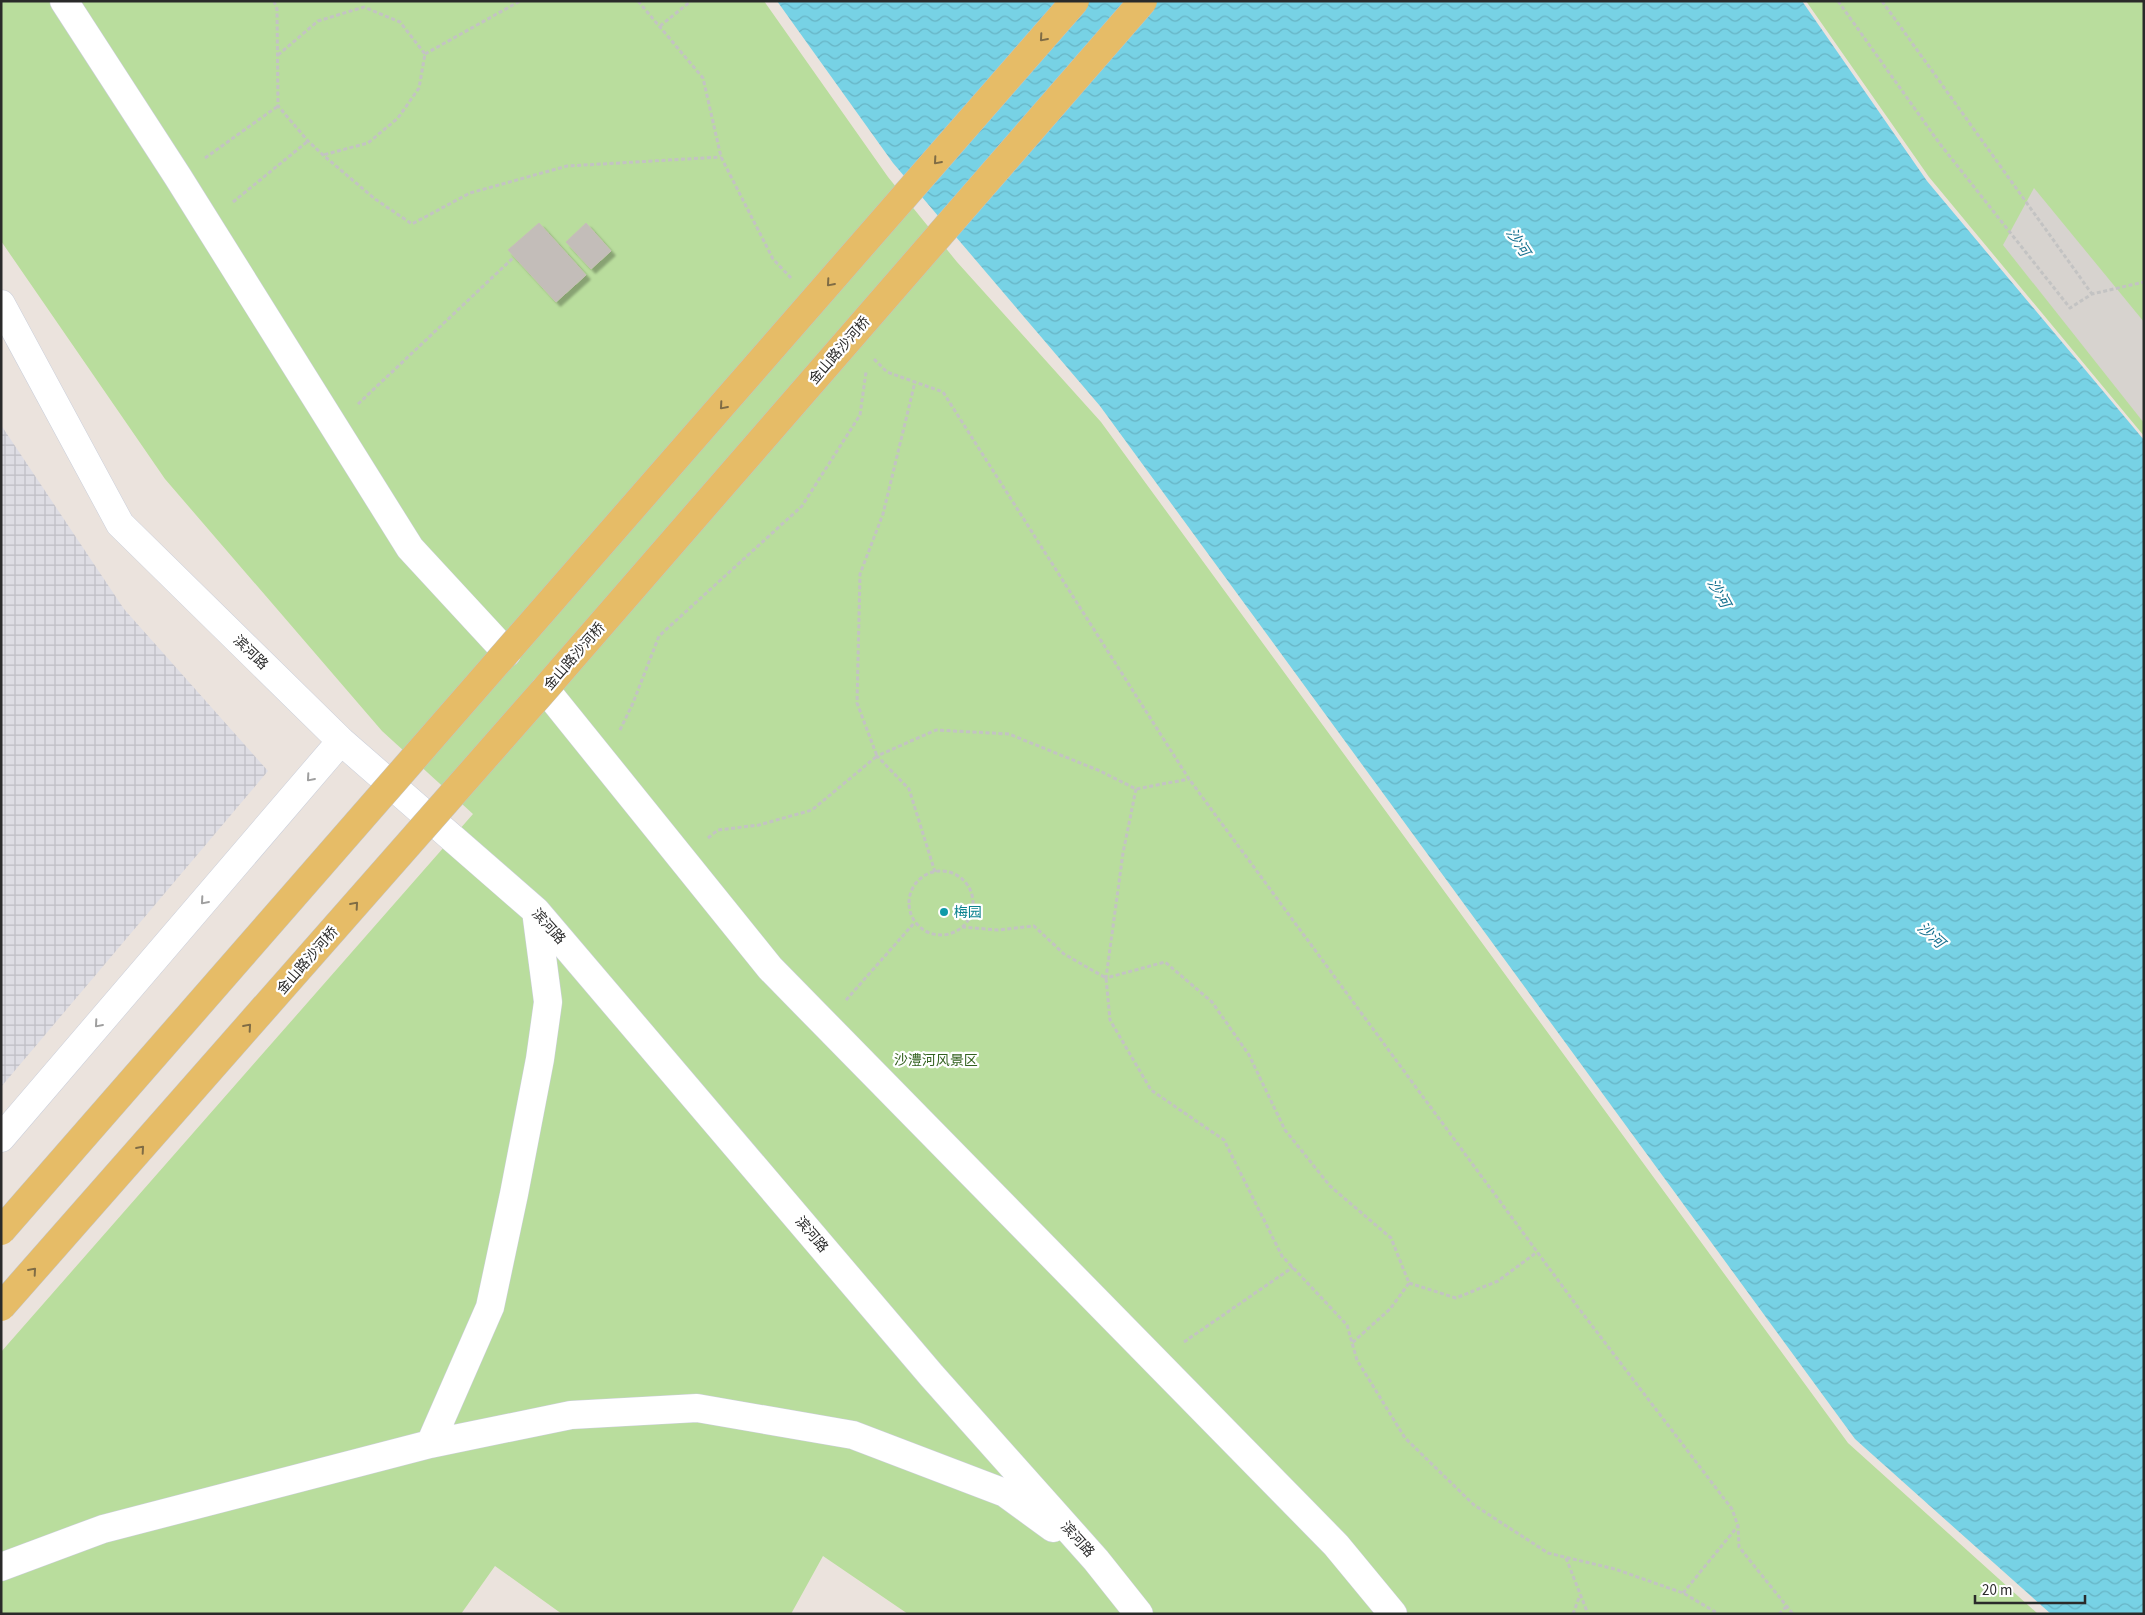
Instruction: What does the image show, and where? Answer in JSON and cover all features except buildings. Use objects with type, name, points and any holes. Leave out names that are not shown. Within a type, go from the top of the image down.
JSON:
[{"type":"main road","points":[[1,1231],[1075,1]]},
{"type":"main road","name":"金山路沙河桥","points":[[1,1307],[545,689],[1143,1]]},
{"type":"street","points":[[64,1],[178,177],[410,548],[507,653]]},
{"type":"street","name":"滨河路","points":[[1,304],[120,524],[341,740],[536,911],[926,1368],[1096,1560]]},
{"type":"street","points":[[545,689],[770,968],[1336,1545],[1393,1614]]},
{"type":"street","points":[[1,1138],[341,740]]},
{"type":"street","points":[[430,1444],[490,1307],[514,1194],[540,1059],[548,1002],[536,911]]},
{"type":"street","points":[[1,1567],[103,1529],[430,1444],[571,1414],[697,1408],[853,1435],[1006,1494],[1096,1560],[1140,1611]]},
{"type":"path","points":[[274,1],[277,9],[278,106],[308,141],[323,155],[374,199],[412,224],[470,194],[567,166],[721,157]]},
{"type":"path","points":[[425,54],[520,1]]},
{"type":"path","points":[[638,1],[702,78],[721,157],[773,259],[793,280]]},
{"type":"path","points":[[660,26],[691,1]]},
{"type":"path","points":[[1838,1],[1940,144],[2070,308],[2092,294],[2144,282]]},
{"type":"path","points":[[1882,1],[2092,294]]},
{"type":"path","points":[[278,56],[318,21],[364,7],[400,22],[425,54],[419,88],[398,118],[368,143],[323,155]]},
{"type":"path","points":[[178,177],[278,106]]},
{"type":"path","points":[[206,223],[308,141]]},
{"type":"path","points":[[334,426],[514,257]]},
{"type":"path","points":[[868,354],[887,372],[944,392],[1189,779],[1537,1252],[1732,1509],[1738,1526],[1739,1547],[1793,1614]]},
{"type":"path","points":[[598,755],[614,742],[633,703],[659,636],[802,506],[860,415],[867,363]]},
{"type":"path","points":[[915,382],[883,514],[860,574],[857,703],[877,756],[909,789],[935,872]]},
{"type":"path","points":[[682,859],[718,830],[759,824],[812,810],[877,756],[936,730],[1009,734],[1100,771],[1136,789],[1189,779]]},
{"type":"path","points":[[1136,789],[1123,853],[1106,978],[1110,1020],[1151,1090],[1224,1140],[1282,1256],[1347,1325],[1357,1360],[1405,1438],[1474,1505],[1548,1553],[1615,1569],[1683,1593],[1719,1614]]},
{"type":"path","points":[[935,872],[946,872],[956,875],[964,881],[970,890],[972,910],[969,919],[953,933],[943,935],[923,930],[915,922],[910,907],[911,891],[916,882],[925,875],[935,872]]},
{"type":"path","points":[[824,1024],[915,922]]},
{"type":"path","points":[[962,927],[998,930],[1034,926],[1064,954],[1106,978],[1165,962],[1212,1002],[1249,1055],[1285,1130],[1330,1186],[1392,1238],[1409,1283]]},
{"type":"path","points":[[1409,1283],[1456,1298],[1498,1281],[1537,1252]]},
{"type":"path","points":[[1156,1362],[1293,1267]]},
{"type":"path","points":[[1352,1343],[1390,1309],[1409,1283]]},
{"type":"path","points":[[1683,1593],[1738,1526]]},
{"type":"path","points":[[1566,1557],[1588,1614]]},
{"type":"path","points":[[1573,1614],[1580,1594]]},
{"type":"path","points":[[1779,1614],[1787,1606]]},
{"type":"shaded area","points":[[2034,188],[2144,322],[2144,423],[2003,245]]},
{"type":"shaded area","points":[[1,425],[124,609],[268,771],[1,1087]]},
{"type":"green space","name":"沙澧河风景区","points":[[1,1],[764,1],[888,177],[957,262],[1101,422],[1848,1443],[2038,1614],[908,1614],[823,1556],[791,1614],[562,1614],[495,1566],[461,1614],[1,1614],[1,1352],[473,814],[382,731],[165,479],[1,241]]},
{"type":"green space","points":[[1806,1],[2144,1],[2144,436],[1929,177]]},
{"type":"water","name":"沙河","points":[[777,1],[1802,1],[1927,181],[2144,440],[2144,1614],[2051,1614],[1855,1439],[1100,406],[893,163]]},
{"type":"place","name":"梅园","points":[[944,912]]}]
